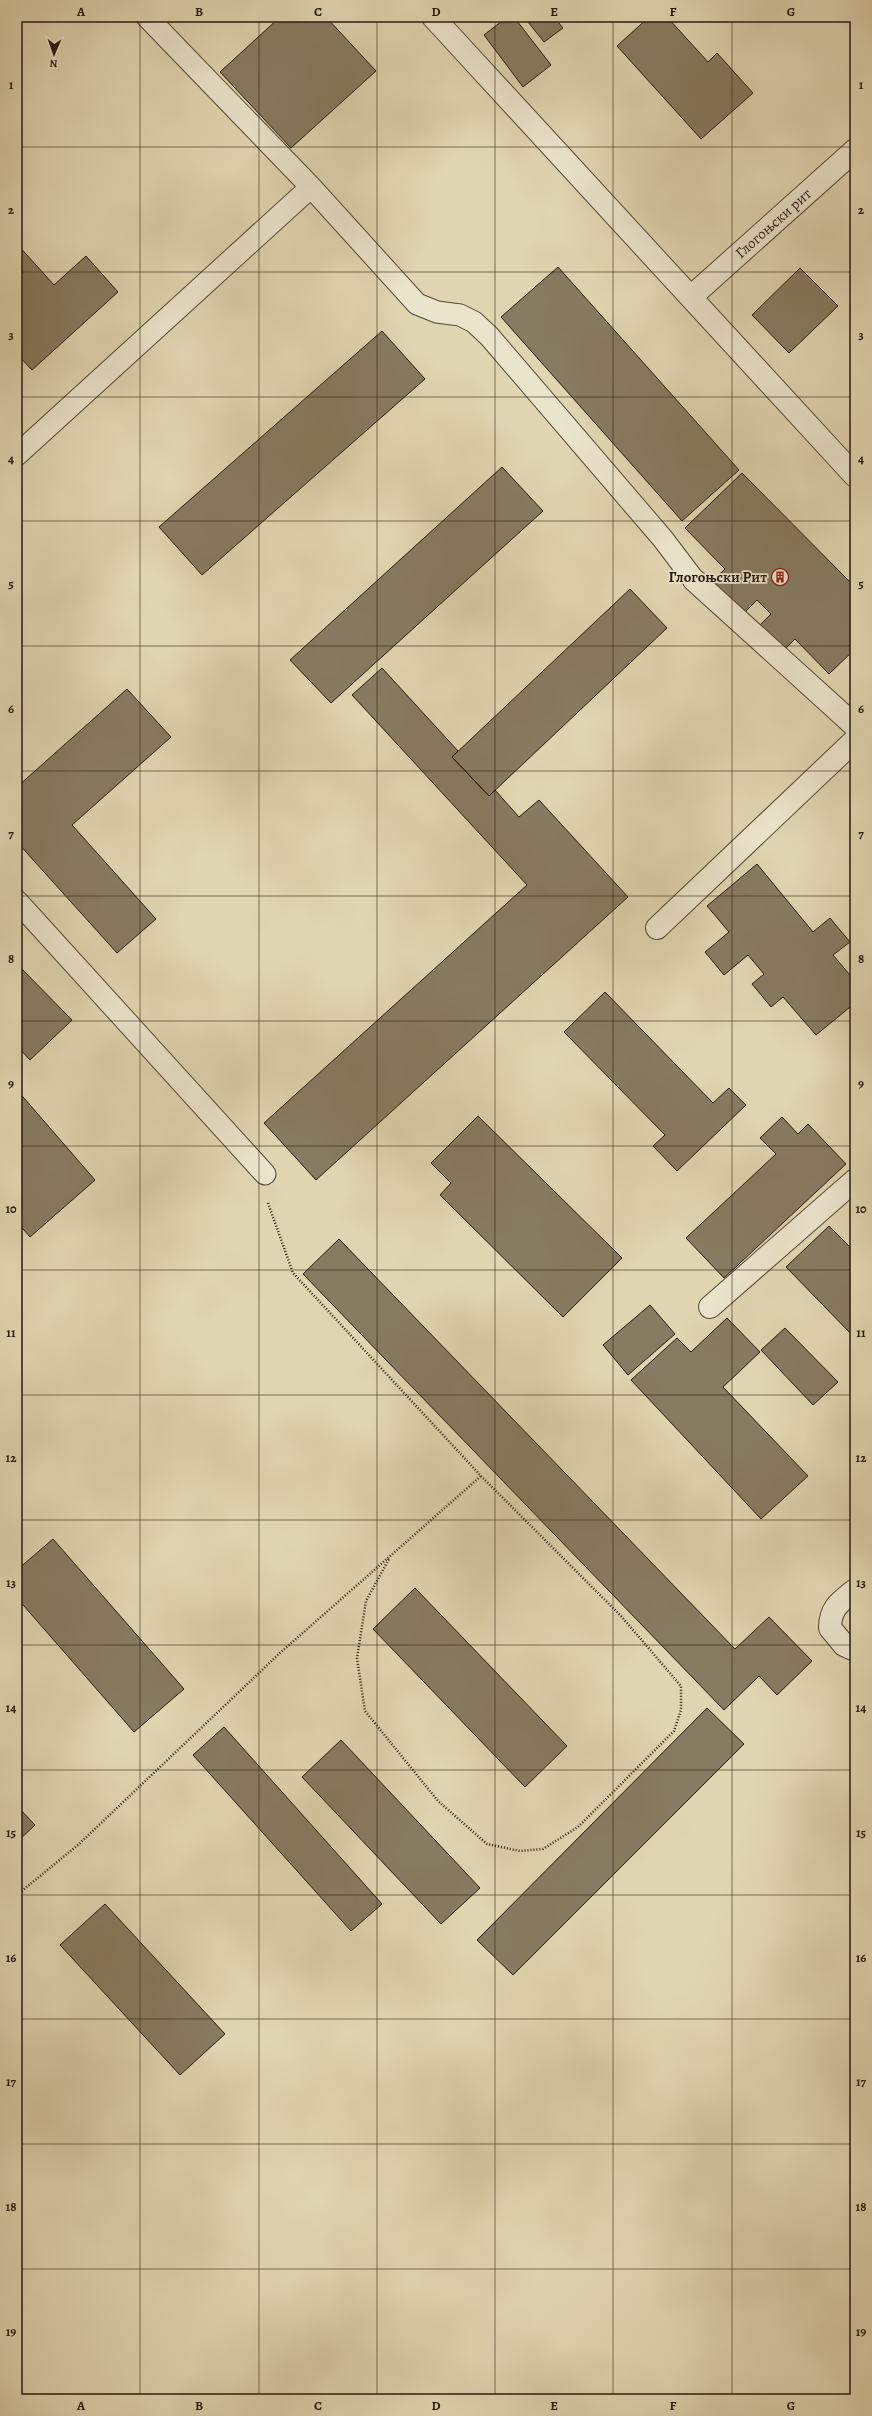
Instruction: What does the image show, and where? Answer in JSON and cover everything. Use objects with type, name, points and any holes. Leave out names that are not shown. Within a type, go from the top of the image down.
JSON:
[{"type":"street","points":[[433,17],[692,296],[855,476]]},
{"type":"street","name":"Глогоњски рит","points":[[692,296],[855,150]]},
{"type":"street","points":[[694,580],[855,726]]},
{"type":"street","points":[[657,928],[855,740]]},
{"type":"street","points":[[710,1307],[855,1180]]},
{"type":"street","points":[[855,1590],[841,1601],[830,1615],[830,1628],[844,1645],[855,1650]]},
{"type":"lane","points":[[147,17],[311,187],[417,304],[437,312],[460,315],[474,322],[489,336],[663,539],[694,580]]},
{"type":"lane","points":[[17,455],[311,187]]},
{"type":"lane","points":[[17,901],[265,1174]]},
{"type":"path","points":[[265,1174],[269,1209],[293,1273],[481,1476],[621,1616],[681,1686],[682,1710],[674,1731],[578,1827],[543,1849],[520,1851],[488,1844],[438,1801],[365,1711],[357,1658],[366,1601],[389,1559]]},
{"type":"path","points":[[17,1895],[79,1844],[280,1653],[389,1559],[481,1476]]},
{"type":"building","points":[[280,17],[326,17],[376,71],[291,148],[220,72]]},
{"type":"building","points":[[507,17],[514,17],[551,65],[523,87],[484,35]]},
{"type":"building","points":[[524,17],[554,17],[563,28],[544,42]]},
{"type":"building","points":[[649,17],[667,17],[708,62],[717,53],[753,93],[701,139],[617,46]]},
{"type":"building","points":[[17,244],[54,285],[86,256],[118,292],[32,370],[17,354]]},
{"type":"building","points":[[558,267],[739,470],[682,521],[501,317]]},
{"type":"building","points":[[800,268],[838,306],[789,353],[752,315]]},
{"type":"building","points":[[382,331],[425,379],[202,575],[159,527]]},
{"type":"building","points":[[502,467],[543,511],[331,703],[290,660]]},
{"type":"building","name":"Глогоњски Рит","points":[[742,473],[855,587],[855,649],[829,674],[795,639],[780,654],[756,629],[771,614],[757,600],[739,618],[707,586],[725,569],[685,528]]},
{"type":"building","points":[[630,589],[667,628],[489,796],[452,757]]},
{"type":"building","points":[[382,668],[458,751],[452,757],[489,796],[495,790],[519,817],[539,800],[628,897],[316,1180],[264,1123],[527,885],[352,695]]},
{"type":"building","points":[[127,689],[171,737],[72,825],[156,919],[117,953],[17,842],[17,787]]},
{"type":"building","points":[[757,864],[813,932],[830,918],[850,942],[833,955],[855,981],[855,1003],[816,1035],[783,997],[771,1007],[752,984],[764,974],[748,955],[724,975],[705,952],[729,932],[707,906]]},
{"type":"building","points":[[17,964],[72,1020],[30,1060],[17,1046]]},
{"type":"building","points":[[605,992],[713,1103],[729,1088],[746,1105],[677,1171],[653,1146],[665,1135],[564,1032]]},
{"type":"building","points":[[17,1090],[95,1180],[30,1237],[17,1222]]},
{"type":"building","points":[[478,1116],[622,1258],[563,1317],[440,1195],[451,1183],[431,1163]]},
{"type":"building","points":[[782,1117],[798,1134],[808,1124],[846,1164],[724,1278],[686,1238],[776,1154],[760,1138]]},
{"type":"building","points":[[829,1226],[855,1252],[855,1338],[786,1267]]},
{"type":"building","points":[[339,1239],[735,1649],[769,1617],[812,1661],[777,1695],[759,1676],[724,1710],[303,1274]]},
{"type":"building","points":[[650,1305],[675,1334],[628,1375],[603,1345]]},
{"type":"building","points":[[727,1318],[760,1352],[723,1387],[808,1476],[761,1519],[631,1380],[677,1338],[691,1352]]},
{"type":"building","points":[[785,1328],[838,1382],[813,1405],[761,1350]]},
{"type":"building","points":[[53,1539],[184,1689],[134,1732],[17,1598],[17,1570]]},
{"type":"building","points":[[415,1588],[567,1746],[525,1787],[373,1629]]},
{"type":"building","points":[[707,1708],[744,1744],[513,1975],[477,1940]]},
{"type":"building","points":[[224,1727],[382,1904],[351,1931],[193,1755]]},
{"type":"building","points":[[341,1740],[480,1888],[441,1924],[302,1777]]},
{"type":"building","points":[[17,1806],[35,1825],[17,1842]]},
{"type":"building","points":[[105,1904],[225,2034],[180,2075],[60,1945]]},
{"type":"place","name":"Глогоњски Рит","points":[[780,577]]}]
